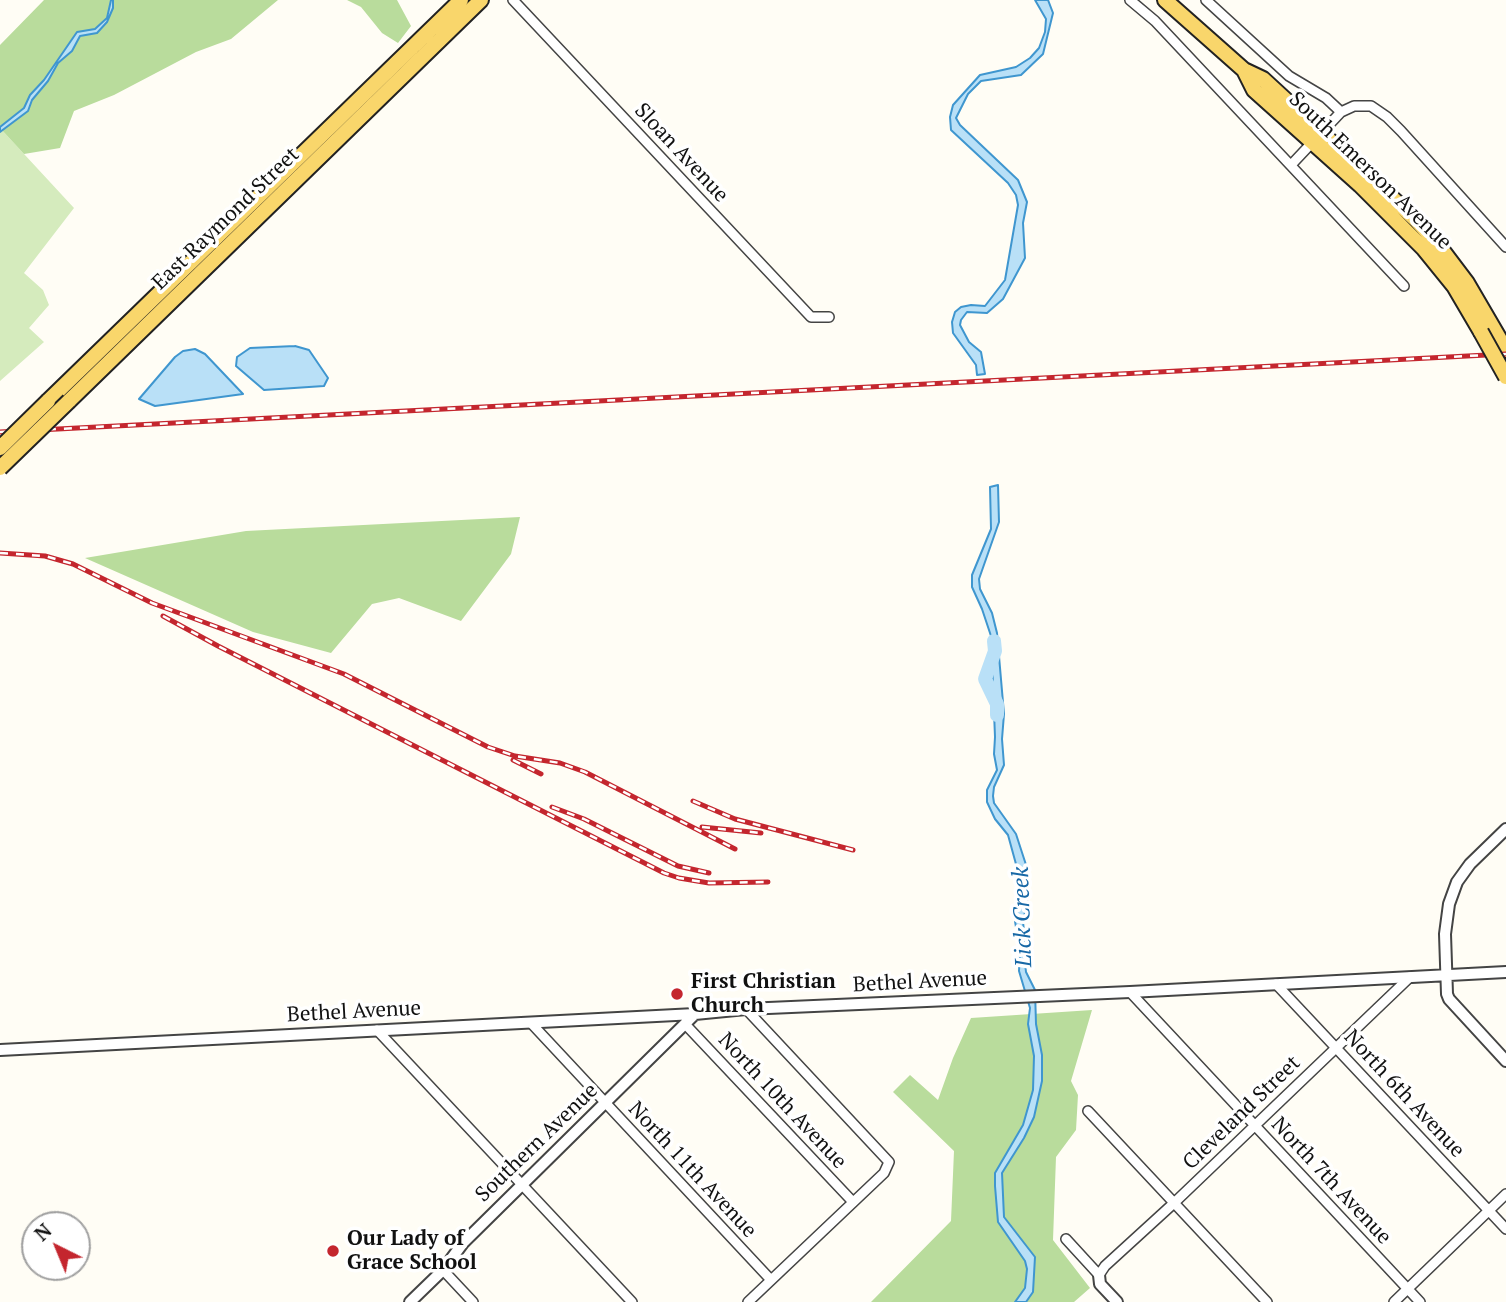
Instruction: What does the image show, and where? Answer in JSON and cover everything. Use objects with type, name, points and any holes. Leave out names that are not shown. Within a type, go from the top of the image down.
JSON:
[{"type":"main road","name":"East Raymond Street","points":[[0,468],[69,401],[461,0]]},
{"type":"main road","name":"East Raymond Street","points":[[0,448],[481,0]]},
{"type":"main road","name":"South Emerson Avenue","points":[[1164,0],[1244,71],[1254,90],[1316,137],[1424,249],[1506,350]]},
{"type":"main road","name":"South Emerson Avenue","points":[[1488,331],[1506,377]]},
{"type":"street","name":"Sloan Avenue","points":[[513,0],[811,317],[829,317]]},
{"type":"street","points":[[1130,0],[1155,21],[1404,286]]},
{"type":"street","name":"South Emerson Avenue","points":[[1206,0],[1289,76],[1326,98],[1341,112]]},
{"type":"street","points":[[1291,165],[1341,112],[1364,104],[1379,110],[1502,235],[1506,247]]},
{"type":"street","points":[[1506,829],[1466,868],[1453,890],[1446,924],[1446,975],[1450,1001],[1506,1061]]},
{"type":"street","name":"Bethel Avenue","points":[[0,1050],[695,1014],[746,1009],[1506,972]]},
{"type":"street","name":"Cleveland Street","points":[[1098,1275],[1102,1268],[1174,1203],[1410,977]]},
{"type":"street","name":"North 6th Avenue","points":[[1276,984],[1506,1229]]},
{"type":"street","name":"North 7th Avenue","points":[[1130,992],[1420,1302]]},
{"type":"street","points":[[746,1009],[889,1162],[884,1173],[748,1302]]},
{"type":"street","name":"Southern Avenue","points":[[410,1302],[443,1270],[463,1243],[695,1014]]},
{"type":"street","name":"North 11th Avenue","points":[[531,1023],[771,1280]]},
{"type":"street","name":"North 10th Avenue","points":[[685,1024],[853,1202]]},
{"type":"street","points":[[377,1030],[632,1302]]},
{"type":"street","points":[[1088,1111],[1267,1302]]},
{"type":"street","points":[[1394,1302],[1506,1194]]},
{"type":"street","points":[[1066,1239],[1098,1275],[1100,1284],[1117,1302]]},
{"type":"street","points":[[443,1270],[473,1302]]},
{"type":"green space","points":[[44,0],[278,0],[231,39],[196,52],[114,95],[74,111],[60,148],[24,154],[0,128],[0,45]]},
{"type":"green space","points":[[347,0],[397,0],[411,26],[398,43],[382,33],[361,7]]},
{"type":"green space","points":[[0,128],[74,208],[24,273],[43,290],[49,305],[29,328],[44,342],[0,381]]},
{"type":"green space","points":[[520,517],[511,554],[461,621],[399,598],[372,604],[331,653],[253,632],[85,558],[246,531]]},
{"type":"green space","points":[[1092,1010],[1071,1081],[1078,1095],[1076,1130],[1056,1157],[1053,1240],[1090,1288],[1074,1302],[871,1302],[951,1221],[954,1151],[893,1092],[910,1075],[938,1100],[971,1018]]},
{"type":"water","points":[[111,0],[113,8],[107,22],[97,33],[80,36],[72,51],[58,63],[48,81],[32,100],[28,111],[0,132],[0,127],[24,108],[30,95],[44,80],[77,32],[95,29],[107,18]]},
{"type":"water","points":[[1035,0],[1048,0],[1053,13],[1043,54],[1021,75],[981,81],[968,94],[956,118],[960,125],[1018,180],[1027,202],[1023,223],[1025,258],[1003,299],[987,313],[967,312],[961,320],[960,325],[969,342],[981,352],[985,374],[977,375],[976,365],[953,333],[952,322],[955,312],[961,307],[985,306],[1005,280],[1018,205],[1016,195],[1008,183],[951,130],[950,117],[953,105],[980,75],[1016,67],[1039,48],[1046,19]]},
{"type":"water","points":[[295,346],[309,350],[328,378],[324,386],[264,390],[236,366],[237,357],[250,348]]},
{"type":"water","points":[[195,349],[205,354],[243,394],[155,406],[139,399],[175,357],[183,351]]},
{"type":"water","name":"Lick Creek","points":[[998,485],[999,522],[979,579],[980,589],[992,613],[997,633],[1004,714],[1004,765],[993,796],[994,803],[1016,834],[1028,871],[1029,891],[1023,922],[1025,963],[1026,972],[1035,990],[1036,1024],[1042,1055],[1042,1081],[1034,1117],[1002,1173],[1004,1217],[1035,1257],[1033,1292],[1026,1302],[1015,1302],[1025,1288],[1027,1269],[1025,1261],[998,1222],[995,1186],[995,1173],[1023,1125],[1033,1090],[1034,1056],[1028,1024],[1030,1008],[1019,971],[1020,952],[1015,921],[1022,886],[1008,835],[995,819],[987,802],[987,790],[997,770],[994,754],[991,636],[972,587],[972,575],[991,529],[990,487]]},
{"type":"waterway","name":"Lick Creek","points":[[994,641],[995,651],[985,679],[997,704],[997,715]]},
{"type":"railway","points":[[0,432],[1506,354]]},
{"type":"railway","points":[[0,553],[45,556],[73,564],[152,603],[344,674],[488,747],[515,756],[560,763],[585,772],[735,849]]},
{"type":"railway","points":[[163,616],[664,873],[709,883],[768,882]]},
{"type":"railway","points":[[513,760],[541,774]]},
{"type":"railway","points":[[693,801],[735,819],[853,850]]},
{"type":"railway","points":[[552,807],[584,819],[678,866],[709,873]]},
{"type":"railway","points":[[702,827],[761,833]]},
{"type":"place","name":"First Christian Church","points":[[677,994]]},
{"type":"place","name":"Our Lady of Grace School","points":[[333,1251]]}]
